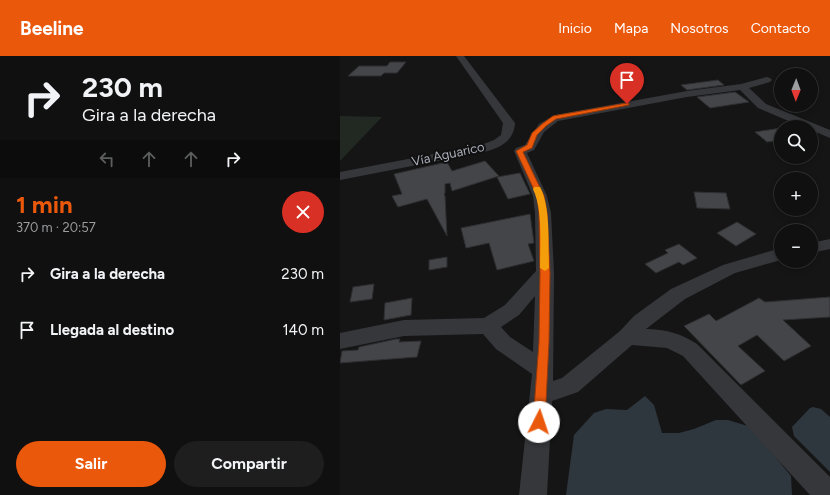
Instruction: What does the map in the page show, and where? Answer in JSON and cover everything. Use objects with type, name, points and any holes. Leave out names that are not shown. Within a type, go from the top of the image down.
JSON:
[{"type":"street","name":"Vía Aguarico","points":[[340,176],[484,148],[499,143],[506,138],[509,130],[509,123],[460,56]]},
{"type":"street","points":[[533,495],[542,381],[545,273],[543,213],[540,196],[520,151],[530,146],[535,135],[544,125],[555,118],[568,114],[686,94],[742,87],[767,80]]},
{"type":"street","points":[[742,87],[756,101],[773,112],[809,124],[830,134]]},
{"type":"street","points":[[818,247],[830,244]]},
{"type":"street","points":[[488,326],[503,343],[542,381],[555,391],[570,385],[627,337],[641,320],[678,294],[729,269],[774,256]]},
{"type":"street","points":[[340,341],[404,328],[488,326],[512,310],[545,273]]},
{"type":"street","points":[[627,337],[656,337],[680,342],[690,350],[830,495]]},
{"type":"shaded area","points":[[340,116],[382,117],[340,161]]},
{"type":"shaded area","points":[[645,396],[654,405],[662,433],[679,433],[716,420],[728,420],[751,427],[791,476],[792,495],[566,495],[574,435],[594,413],[606,409],[627,410]]},
{"type":"shaded area","points":[[813,407],[821,409],[830,417],[830,472],[794,436],[792,427],[810,408]]},
{"type":"building","points":[[390,62],[406,62],[397,73],[384,73],[381,76],[348,76],[359,66],[387,66]]},
{"type":"building","points":[[718,80],[724,85],[687,90],[681,85]]},
{"type":"building","points":[[735,92],[749,102],[710,108],[697,97]]},
{"type":"building","points":[[774,129],[774,141],[767,142],[755,132]]},
{"type":"building","points":[[485,161],[499,176],[452,191],[450,183],[445,184],[444,194],[447,236],[427,199],[398,207],[392,196],[402,194],[394,174],[447,162],[452,171]]},
{"type":"building","points":[[520,173],[530,194],[508,199],[497,177]]},
{"type":"building","points":[[694,192],[726,193],[730,209],[697,208]]},
{"type":"building","points":[[530,214],[534,243],[528,244],[534,261],[497,270],[489,243],[466,248],[461,228]]},
{"type":"building","points":[[737,222],[756,234],[736,246],[717,233]]},
{"type":"building","points":[[679,244],[697,258],[683,265],[679,262],[656,273],[645,264],[668,253],[665,250]]},
{"type":"building","points":[[447,257],[447,267],[429,270],[429,260]]},
{"type":"building","points":[[374,284],[372,299],[350,302],[353,287]]},
{"type":"building","points":[[830,297],[830,317],[783,320],[811,346],[784,361],[757,335],[738,346],[765,371],[741,385],[684,326],[709,314],[716,321],[759,298],[765,302]]},
{"type":"building","points":[[412,298],[411,315],[384,320],[385,303]]},
{"type":"building","points":[[400,339],[399,342],[421,341],[417,357],[340,363],[342,351],[358,350],[359,347]]},
{"type":"slow traffic","points":[[537,189],[540,196],[543,213],[545,268]]},
{"type":"route","points":[[539,422],[544,342],[545,273],[543,213],[540,196],[520,151],[530,146],[535,135],[544,125],[555,118],[568,114],[627,104]]}]
